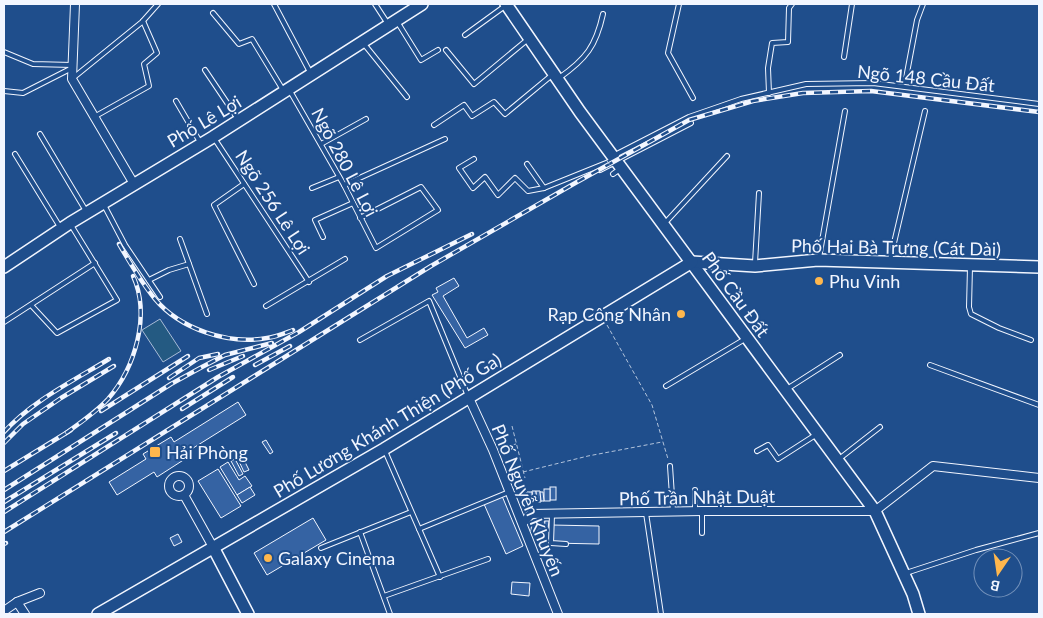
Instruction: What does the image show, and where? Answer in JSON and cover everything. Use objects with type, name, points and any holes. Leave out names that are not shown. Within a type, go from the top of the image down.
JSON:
[{"type":"main road","name":"Phố Lê Lợi","points":[[4,266],[103,203],[214,137],[422,4]]},
{"type":"main road","name":"Phố Cầu Đất","points":[[506,4],[614,165],[692,262],[875,511],[913,594],[919,614]]},
{"type":"main road","name":"Phố Hai Bà Trưng (Cát Dài)","points":[[692,262],[755,266],[818,260],[1039,267]]},
{"type":"main road","name":"Phố Lương Khánh Thiện (Phố Ga)","points":[[98,614],[384,449],[692,262]]},
{"type":"main road","points":[[213,547],[248,614]]},
{"type":"street","points":[[75,4],[72,79],[134,184]]},
{"type":"street","name":"Phố Nguyễn Khuyến","points":[[469,398],[493,450],[558,614]]},
{"type":"street","points":[[875,511],[933,466],[1039,478]]},
{"type":"street","points":[[184,494],[213,547]]},
{"type":"street","name":"Phố Trần Nhật Duật","points":[[518,511],[552,515],[699,511],[875,511]]},
{"type":"street","points":[[522,523],[531,514]]},
{"type":"street","points":[[4,611],[17,602],[40,593]]},
{"type":"street","points":[[17,602],[25,614]]},
{"type":"lane","points":[[72,79],[143,22],[158,4]]},
{"type":"lane","points":[[274,4],[311,74]]},
{"type":"lane","points":[[375,4],[393,23],[421,60],[438,50]]},
{"type":"lane","points":[[465,35],[506,4]]},
{"type":"lane","points":[[679,4],[668,53],[693,98]]},
{"type":"lane","points":[[769,93],[768,68],[772,43],[788,42],[789,8],[792,4]]},
{"type":"lane","points":[[844,57],[852,4]]},
{"type":"lane","points":[[906,78],[917,20],[923,4]]},
{"type":"lane","name":"Ngõ 280 Lê Lợi","points":[[213,13],[239,44],[252,39],[321,144],[344,185],[352,203],[360,218],[376,248],[438,210],[421,187],[360,218]]},
{"type":"lane","points":[[434,125],[464,105],[472,116],[494,102],[505,114],[556,77],[571,70],[588,53],[599,33],[603,14]]},
{"type":"lane","points":[[94,117],[149,86],[144,64],[157,53],[143,22]]},
{"type":"lane","points":[[446,50],[474,84],[529,38]]},
{"type":"lane","points":[[362,42],[407,97]]},
{"type":"lane","points":[[4,52],[34,64],[72,66]]},
{"type":"lane","points":[[4,91],[24,92],[72,66]]},
{"type":"lane","points":[[205,70],[239,120]]},
{"type":"lane","name":"Ngõ 148 Cầu Đất","points":[[614,165],[689,117],[742,99],[806,84],[873,83],[1039,104]]},
{"type":"lane","points":[[176,102],[201,144]]},
{"type":"lane","points":[[818,260],[845,110]]},
{"type":"lane","points":[[890,262],[925,111]]},
{"type":"lane","points":[[321,144],[366,119]]},
{"type":"lane","points":[[600,170],[614,165],[691,123]]},
{"type":"lane","points":[[40,134],[87,213]]},
{"type":"lane","name":"Ngõ 256 Lê Lợi","points":[[214,137],[309,282]]},
{"type":"lane","points":[[344,185],[445,138]]},
{"type":"lane","points":[[15,154],[95,263],[117,300],[57,333],[31,305]]},
{"type":"lane","points":[[663,224],[727,156]]},
{"type":"lane","points":[[474,159],[459,168],[473,188],[485,177],[498,195],[515,178],[528,192],[544,188],[611,161],[614,165]]},
{"type":"lane","points":[[527,164],[544,188]]},
{"type":"lane","points":[[312,188],[339,177]]},
{"type":"lane","points":[[244,184],[214,205],[254,284]]},
{"type":"lane","points":[[755,266],[758,193]]},
{"type":"lane","points":[[103,203],[125,245],[160,297]]},
{"type":"lane","points":[[323,237],[316,220],[352,203]]},
{"type":"lane","points":[[180,240],[206,314]]},
{"type":"lane","points":[[266,306],[345,259]]},
{"type":"lane","points":[[4,322],[95,263]]},
{"type":"lane","points":[[149,280],[169,270],[189,264]]},
{"type":"lane","points":[[970,265],[969,307],[971,314],[998,328],[1031,340]]},
{"type":"lane","points":[[360,340],[429,302],[469,398]]},
{"type":"lane","points":[[666,386],[747,338]]},
{"type":"lane","points":[[785,390],[840,355]]},
{"type":"lane","points":[[930,365],[1039,405]]},
{"type":"lane","points":[[837,461],[880,427]]},
{"type":"lane","points":[[757,451],[768,445],[778,460],[817,434]]},
{"type":"lane","points":[[384,449],[440,577]]},
{"type":"lane","points":[[670,466],[673,512]]},
{"type":"lane","points":[[695,490],[702,533]]},
{"type":"lane","points":[[419,529],[509,492]]},
{"type":"lane","points":[[321,548],[411,512]]},
{"type":"lane","points":[[646,513],[661,614]]},
{"type":"lane","points":[[552,515],[551,543],[566,544]]},
{"type":"lane","points":[[360,532],[390,614]]},
{"type":"lane","points":[[904,574],[976,550],[1039,533]]},
{"type":"lane","points":[[384,596],[488,559]]},
{"type":"path","points":[[602,316],[652,405],[670,466]]},
{"type":"path","points":[[512,426],[525,478]]},
{"type":"path","points":[[523,472],[588,456],[663,442]]},
{"type":"path","points":[[493,450],[516,444]]},
{"type":"path","points":[[501,471],[522,465]]},
{"type":"shaded area","points":[[160,319],[181,351],[163,362],[142,330]]},
{"type":"building","points":[[454,278],[459,286],[443,296],[467,338],[484,328],[488,335],[465,348],[432,295],[438,292],[436,288]]},
{"type":"building","points":[[238,402],[246,415],[182,455],[185,459],[157,477],[154,472],[117,495],[109,482],[146,459],[143,454],[171,437],[174,442]]},
{"type":"building","points":[[266,440],[273,452],[270,454],[262,442]]},
{"type":"building","points":[[241,454],[249,470],[244,472],[237,457]]},
{"type":"building","points":[[235,459],[243,474],[239,476],[231,461]]},
{"type":"building","points":[[228,462],[239,480],[245,476],[252,486],[237,495],[220,467]]},
{"type":"building","points":[[218,469],[241,506],[221,518],[198,481]]},
{"type":"building","points":[[250,487],[255,495],[242,503],[237,495]]},
{"type":"building","points":[[550,487],[556,487],[556,500],[550,500]]},
{"type":"building","points":[[544,489],[550,489],[550,501],[544,501]]},
{"type":"building","points":[[532,491],[536,491],[537,501],[533,501]]},
{"type":"building","points":[[536,491],[540,491],[541,502],[537,502]]},
{"type":"building","points":[[527,492],[532,492],[532,500],[528,500]]},
{"type":"building","points":[[540,492],[543,492],[544,501],[541,501]]},
{"type":"building","points":[[522,493],[527,493],[528,499],[522,499]]},
{"type":"building","points":[[502,496],[523,546],[506,554],[484,504]]},
{"type":"building","points":[[313,518],[326,540],[267,575],[254,553]]},
{"type":"building","points":[[532,520],[545,521],[544,531],[531,531]]},
{"type":"building","points":[[545,521],[549,521],[548,529],[544,529]]},
{"type":"building","points":[[552,525],[599,526],[599,544],[551,543]]},
{"type":"building","points":[[178,534],[182,542],[174,546],[170,538]]},
{"type":"building","points":[[512,582],[530,583],[529,596],[511,594]]},
{"type":"railway","points":[[4,532],[431,266],[689,120],[753,101],[803,93],[871,91],[1039,112]]},
{"type":"railway","points":[[4,512],[218,377],[299,332],[387,276],[472,234]]},
{"type":"railway","points":[[119,244],[140,279],[155,299],[165,310],[191,326],[221,337],[252,340],[280,335],[293,330]]},
{"type":"railway","points":[[66,433],[108,399],[118,386],[133,357],[140,324],[138,291],[133,276]]},
{"type":"railway","points":[[4,490],[171,384],[225,355],[272,343]]},
{"type":"railway","points":[[255,365],[290,346]]},
{"type":"railway","points":[[169,378],[199,358],[218,354]]},
{"type":"railway","points":[[101,411],[188,356]]},
{"type":"railway","points":[[209,370],[243,356]]},
{"type":"railway","points":[[4,432],[40,401],[109,359]]},
{"type":"railway","points":[[4,443],[23,424],[61,398],[114,366]]},
{"type":"railway","points":[[182,409],[233,377]]},
{"type":"railway","points":[[4,471],[71,430]]},
{"type":"railway","points":[[4,502],[116,433]]},
{"type":"place","name":"Phu Vinh","points":[[819,281]]},
{"type":"place","name":"Rạp Công Nhân","points":[[681,314]]},
{"type":"place","name":"Hải Phòng","points":[[155,452]]},
{"type":"place","name":"Galaxy Cinema","points":[[268,558]]}]
